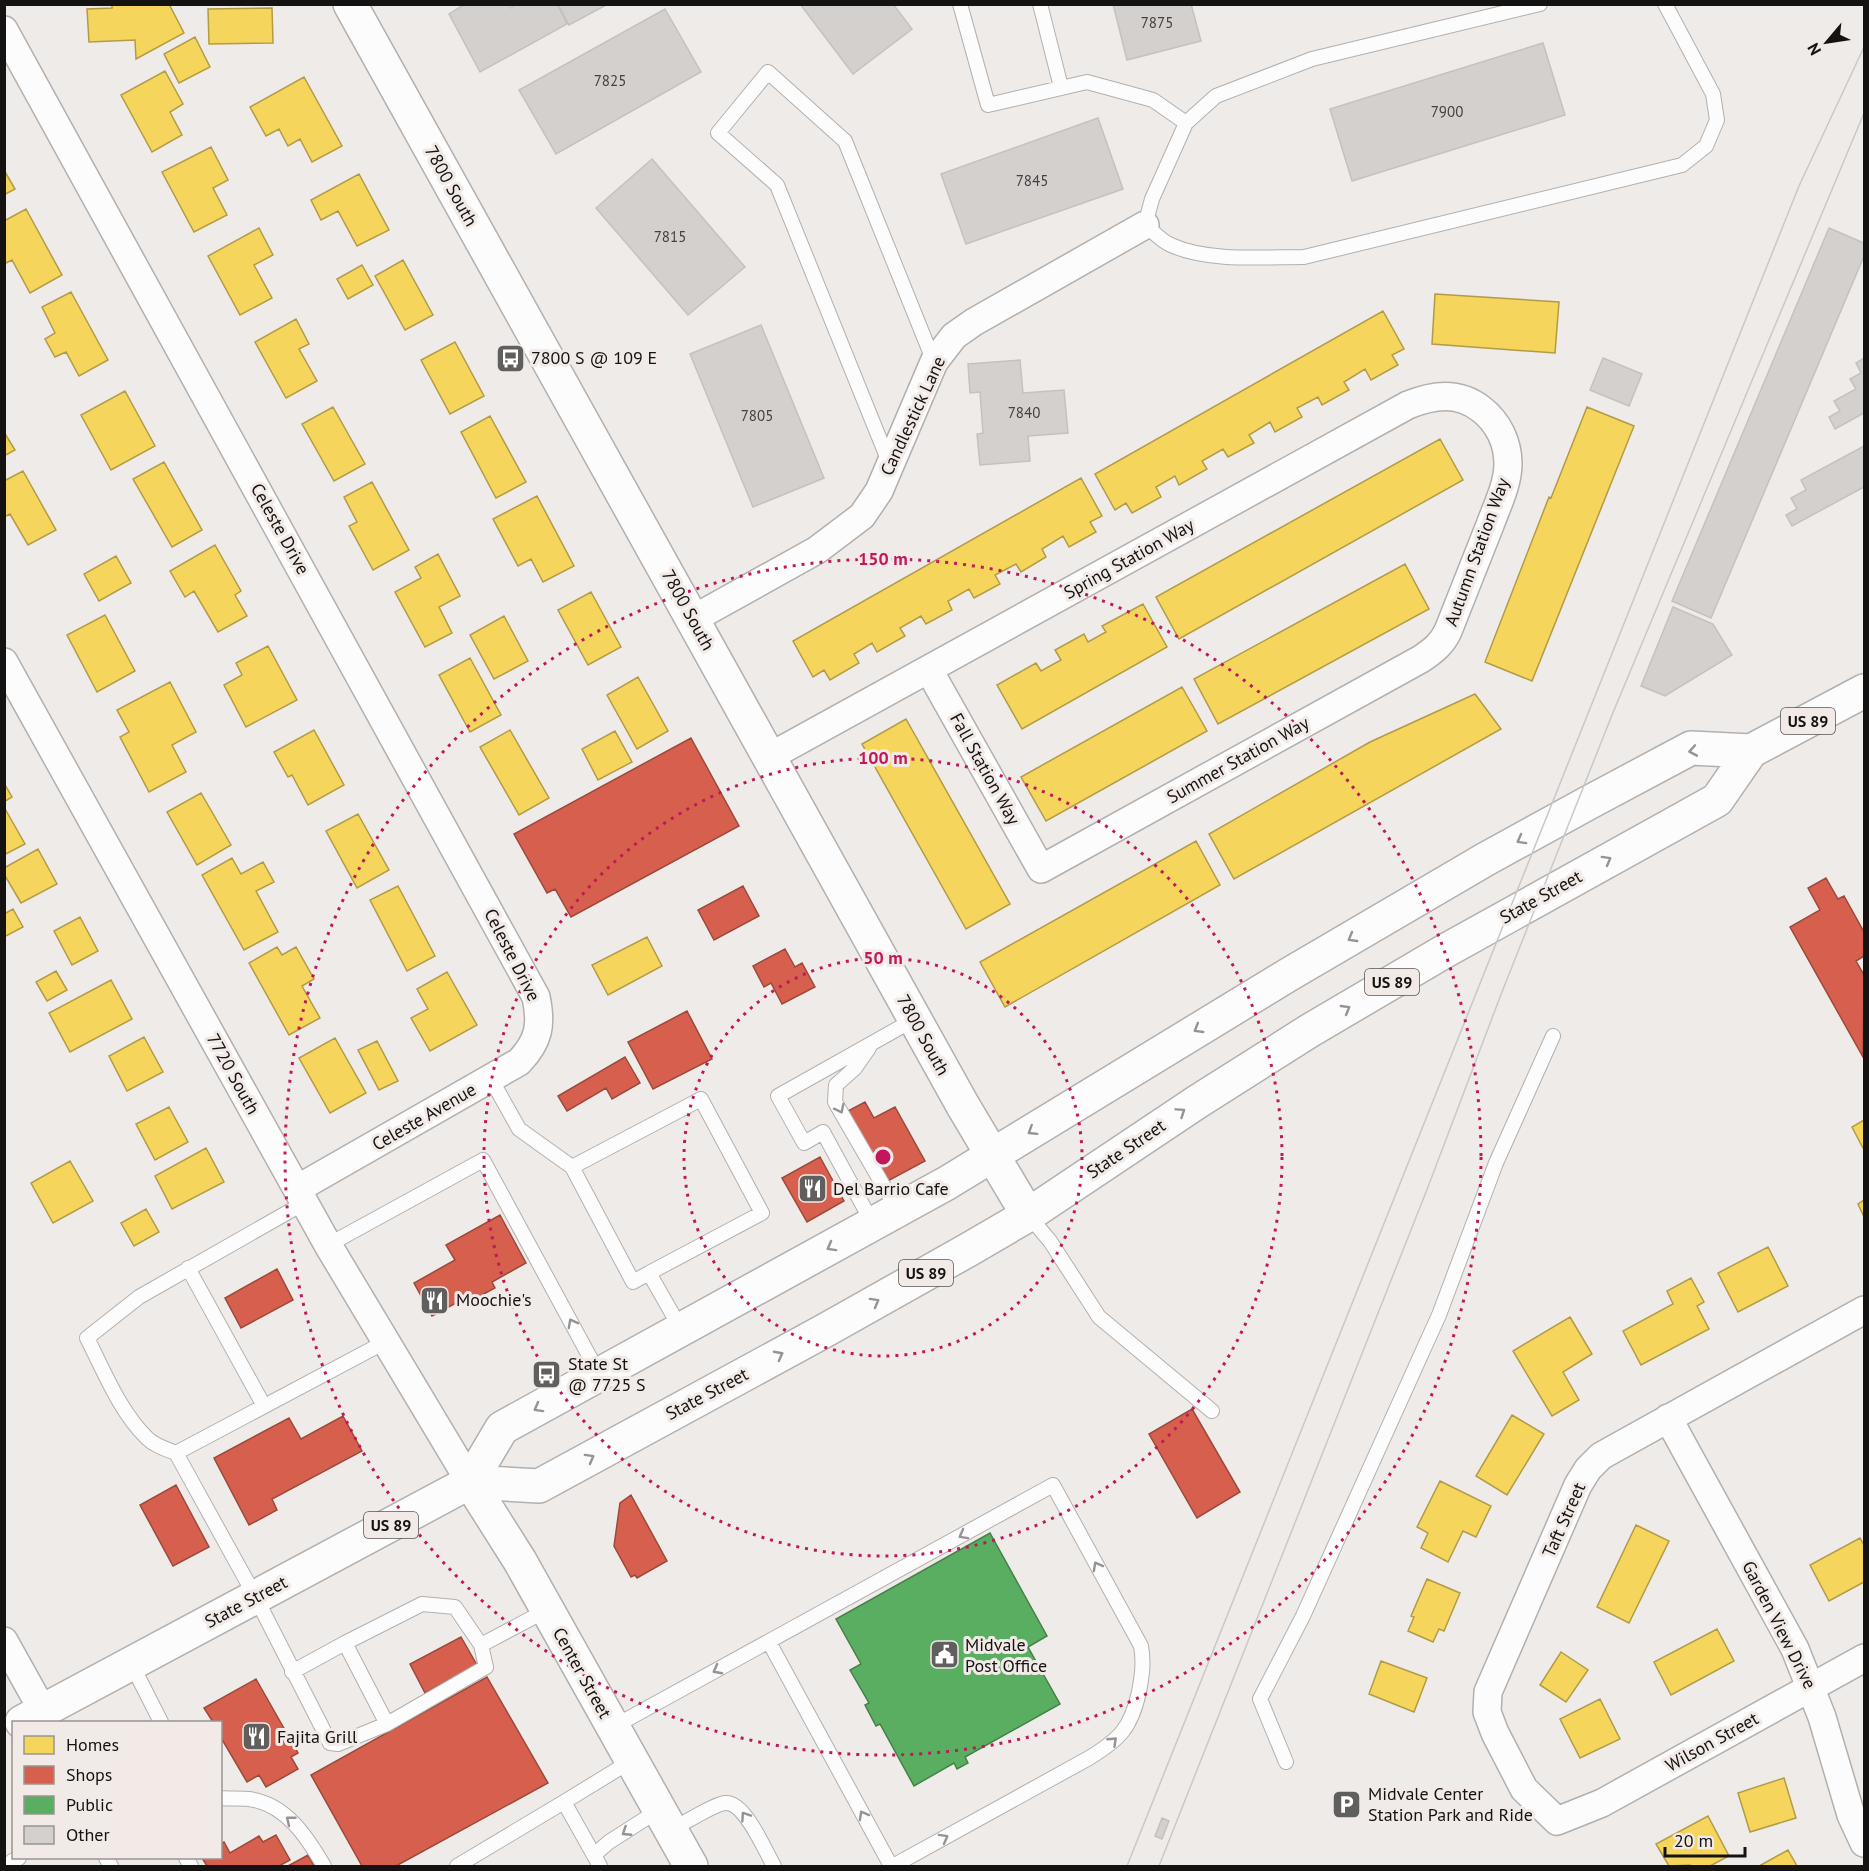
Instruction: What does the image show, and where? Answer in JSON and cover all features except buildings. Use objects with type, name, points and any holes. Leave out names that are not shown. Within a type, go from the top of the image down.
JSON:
[{"type":"main road","name":"7800 South","points":[[350,4],[991,1156],[1028,1215]]},
{"type":"main road","name":"State Street","points":[[26,1721],[470,1482],[539,1486],[824,1331],[1028,1215],[1308,1031],[1455,945],[1717,800],[1751,750],[1864,691]]},
{"type":"main road","name":"State Street","points":[[470,1482],[502,1428],[886,1217],[991,1156],[1288,975],[1486,859],[1690,748],[1751,750]]},
{"type":"main road","name":"Center Street","points":[[470,1482],[520,1561],[691,1866]]},
{"type":"street","name":"Celeste Drive","points":[[4,30],[528,979],[540,1014],[538,1032]]},
{"type":"street","name":"Candlestick Lane","points":[[693,619],[817,550],[862,516],[879,491],[934,362],[954,336],[974,322],[1145,225]]},
{"type":"street","name":"Spring Station Way","points":[[769,757],[1408,405],[1428,397],[1452,396],[1473,403],[1491,418]]},
{"type":"street","name":"Autumn Station Way","points":[[1435,650],[1448,631],[1502,492],[1509,465],[1505,440],[1491,418]]},
{"type":"street","name":"Summer Station Way","points":[[1041,869],[1421,660],[1435,650]]},
{"type":"street","name":"7720 South","points":[[4,662],[327,1245],[470,1482]]},
{"type":"street","name":"Fall Station Way","points":[[929,670],[1041,869]]},
{"type":"street","name":"Celeste Avenue","points":[[300,1196],[519,1062],[531,1049],[538,1032]]},
{"type":"street","name":"Taft Street","points":[[1557,1821],[1524,1789],[1495,1733],[1487,1712],[1488,1692],[1578,1485],[1588,1469],[1601,1456],[1864,1310]]},
{"type":"street","name":"Garden View Drive","points":[[1668,1418],[1795,1648],[1811,1687],[1851,1815],[1864,1843]]},
{"type":"street","points":[[4,1641],[24,1721]]},
{"type":"street","name":"Wilson Street","points":[[1557,1821],[1602,1803],[1864,1658]]},
{"type":"lane","points":[[960,4],[988,105],[1087,82],[1153,100],[1186,123]]},
{"type":"lane","points":[[1040,4],[1061,87]]},
{"type":"lane","points":[[1540,4],[1312,59],[1216,96],[1186,123],[1156,189],[1145,225],[1169,244],[1194,252],[1256,257],[1304,257],[1683,165],[1706,146],[1717,120],[1713,94],[1665,4]]},
{"type":"lane","points":[[890,464],[777,185],[718,133],[768,72],[844,141],[934,362]]},
{"type":"lane","points":[[886,1217],[823,1132],[804,1143],[778,1096],[915,1019]]},
{"type":"lane","points":[[1286,1762],[1260,1699],[1304,1616],[1439,1315],[1492,1171],[1553,1036]]},
{"type":"lane","points":[[872,1044],[855,1068],[836,1085],[835,1102],[886,1217]]},
{"type":"lane","points":[[491,1079],[519,1129],[572,1167],[633,1282],[762,1213],[701,1099],[572,1167]]},
{"type":"lane","points":[[327,1245],[483,1160],[599,1374]]},
{"type":"lane","points":[[292,1672],[422,1604],[455,1607],[481,1645],[486,1667],[387,1724],[338,1744],[330,1743],[292,1672],[255,1596],[176,1453],[149,1440],[137,1426],[117,1396],[87,1338],[139,1297],[300,1196]]},
{"type":"lane","points":[[1028,1215],[1050,1241],[1099,1317],[1212,1411]]},
{"type":"lane","points":[[188,1268],[264,1406]]},
{"type":"lane","points":[[650,1273],[681,1329]]},
{"type":"lane","points":[[176,1453],[385,1342]]},
{"type":"lane","points":[[613,1728],[1053,1485],[1141,1646],[1144,1663],[1134,1715],[1110,1745],[892,1866],[769,1642]]},
{"type":"lane","points":[[481,1645],[547,1610]]},
{"type":"lane","points":[[345,1643],[387,1724]]},
{"type":"lane","points":[[131,1663],[160,1721]]},
{"type":"lane","points":[[457,1866],[632,1761]]},
{"type":"lane","points":[[222,1798],[262,1802],[280,1812],[296,1824],[308,1838],[324,1866]]},
{"type":"lane","points":[[564,1802],[597,1861],[609,1842],[665,1820],[723,1803],[733,1803],[744,1813],[774,1866]]},
{"type":"tram line","points":[[1127,1866],[1799,186],[1864,47]]},
{"type":"tram line","points":[[1159,1866],[1612,715],[1864,113]]},
{"type":"place","name":"7800 S @ 109 E","points":[[510,358]]},
{"type":"place","name":"Del Barrio Cafe","points":[[812,1189]]},
{"type":"place","name":"Moochie's","points":[[435,1300]]},
{"type":"place","name":"State St @ 7725 S","points":[[547,1374]]},
{"type":"place","name":"Midvale Post Office","points":[[944,1655]]},
{"type":"place","name":"Fajita Grill","points":[[256,1737]]},
{"type":"place","name":"Midvale Center Station Park and Ride","points":[[1347,1804]]}]
